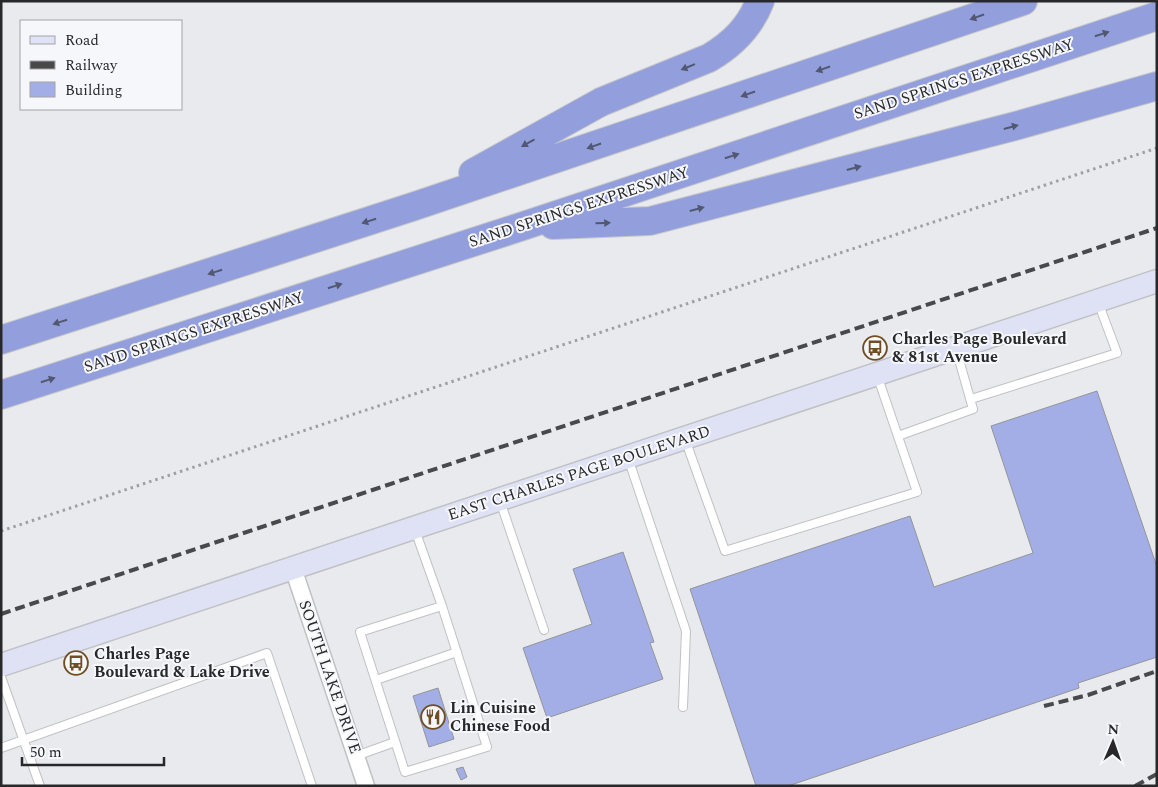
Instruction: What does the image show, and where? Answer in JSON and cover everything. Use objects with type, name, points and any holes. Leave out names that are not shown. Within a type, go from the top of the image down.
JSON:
[{"type":"highway","points":[[415,206],[600,102],[709,58],[725,49],[747,26],[760,1]]},
{"type":"highway","points":[[1,340],[415,206],[1023,1]]},
{"type":"highway","name":"SAND SPRINGS EXPRESSWAY","points":[[1,395],[520,227],[1157,16]]},
{"type":"highway","points":[[520,227],[650,221],[1019,125],[1157,86]]},
{"type":"main road","name":"EAST CHARLES PAGE BOULEVARD","points":[[1,665],[1157,281]]},
{"type":"street","name":"SOUTH LAKE DRIVE","points":[[293,568],[366,786]]},
{"type":"lane","points":[[971,399],[1117,353],[1098,300]]},
{"type":"lane","points":[[898,436],[974,409],[956,347]]},
{"type":"lane","points":[[685,437],[725,551],[917,492],[877,374]]},
{"type":"lane","points":[[628,456],[686,631],[683,707]]},
{"type":"lane","points":[[499,499],[544,630]]},
{"type":"lane","points":[[414,528],[442,606],[487,747],[405,772],[360,632],[442,606]]},
{"type":"lane","points":[[376,680],[457,652]]},
{"type":"lane","points":[[1,748],[267,653],[312,786]]},
{"type":"lane","points":[[1,677],[40,786]]},
{"type":"lane","points":[[356,756],[395,742]]},
{"type":"path","points":[[1,531],[1157,148]]},
{"type":"building","points":[[1097,391],[1157,567],[1157,657],[1078,683],[1079,688],[788,786],[756,786],[690,589],[910,516],[934,587],[1033,553],[991,426]]},
{"type":"building","points":[[623,552],[654,642],[650,643],[663,679],[547,718],[523,648],[592,624],[573,569]]},
{"type":"building","name":"Lin Cuisine Chinese Food","points":[[438,688],[454,739],[429,747],[413,696]]},
{"type":"building","points":[[463,767],[467,777],[461,780],[456,769]]},
{"type":"railway","points":[[1,614],[1157,228]]},
{"type":"railway","points":[[1044,706],[1088,695],[1157,671]]},
{"type":"railway","points":[[1135,786],[1157,774]]},
{"type":"place","name":"Charles Page Boulevard & 81st Avenue","points":[[875,348]]},
{"type":"place","name":"Charles Page Boulevard & Lake Drive","points":[[76,663]]},
{"type":"place","name":"Lin Cuisine Chinese Food","points":[[433,717]]}]
